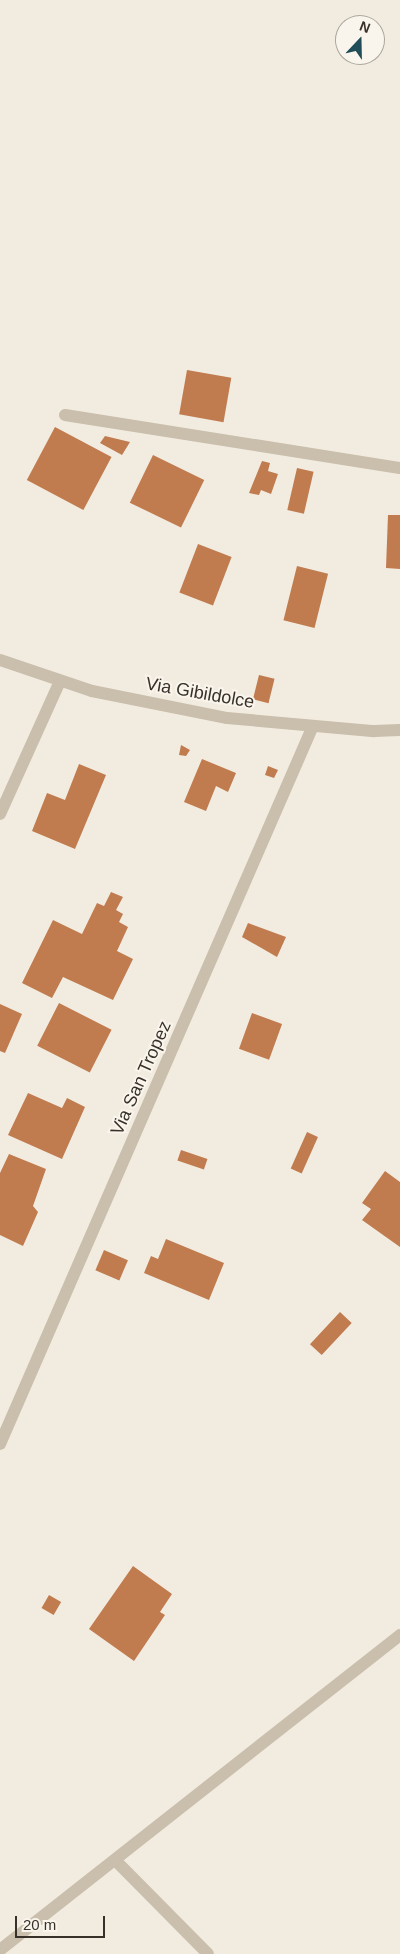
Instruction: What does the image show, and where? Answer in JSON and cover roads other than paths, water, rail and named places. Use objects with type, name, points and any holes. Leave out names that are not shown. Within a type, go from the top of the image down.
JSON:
[{"type":"street","points":[[65,415],[400,468]]},
{"type":"street","name":"Via Gibildolce","points":[[0,660],[92,691],[227,718],[313,726],[400,730]]},
{"type":"street","points":[[0,814],[60,680]]},
{"type":"street","name":"Via San Tropez","points":[[0,1444],[313,726]]},
{"type":"street","points":[[0,1950],[400,1635]]},
{"type":"street","points":[[115,1860],[208,1954]]}]
